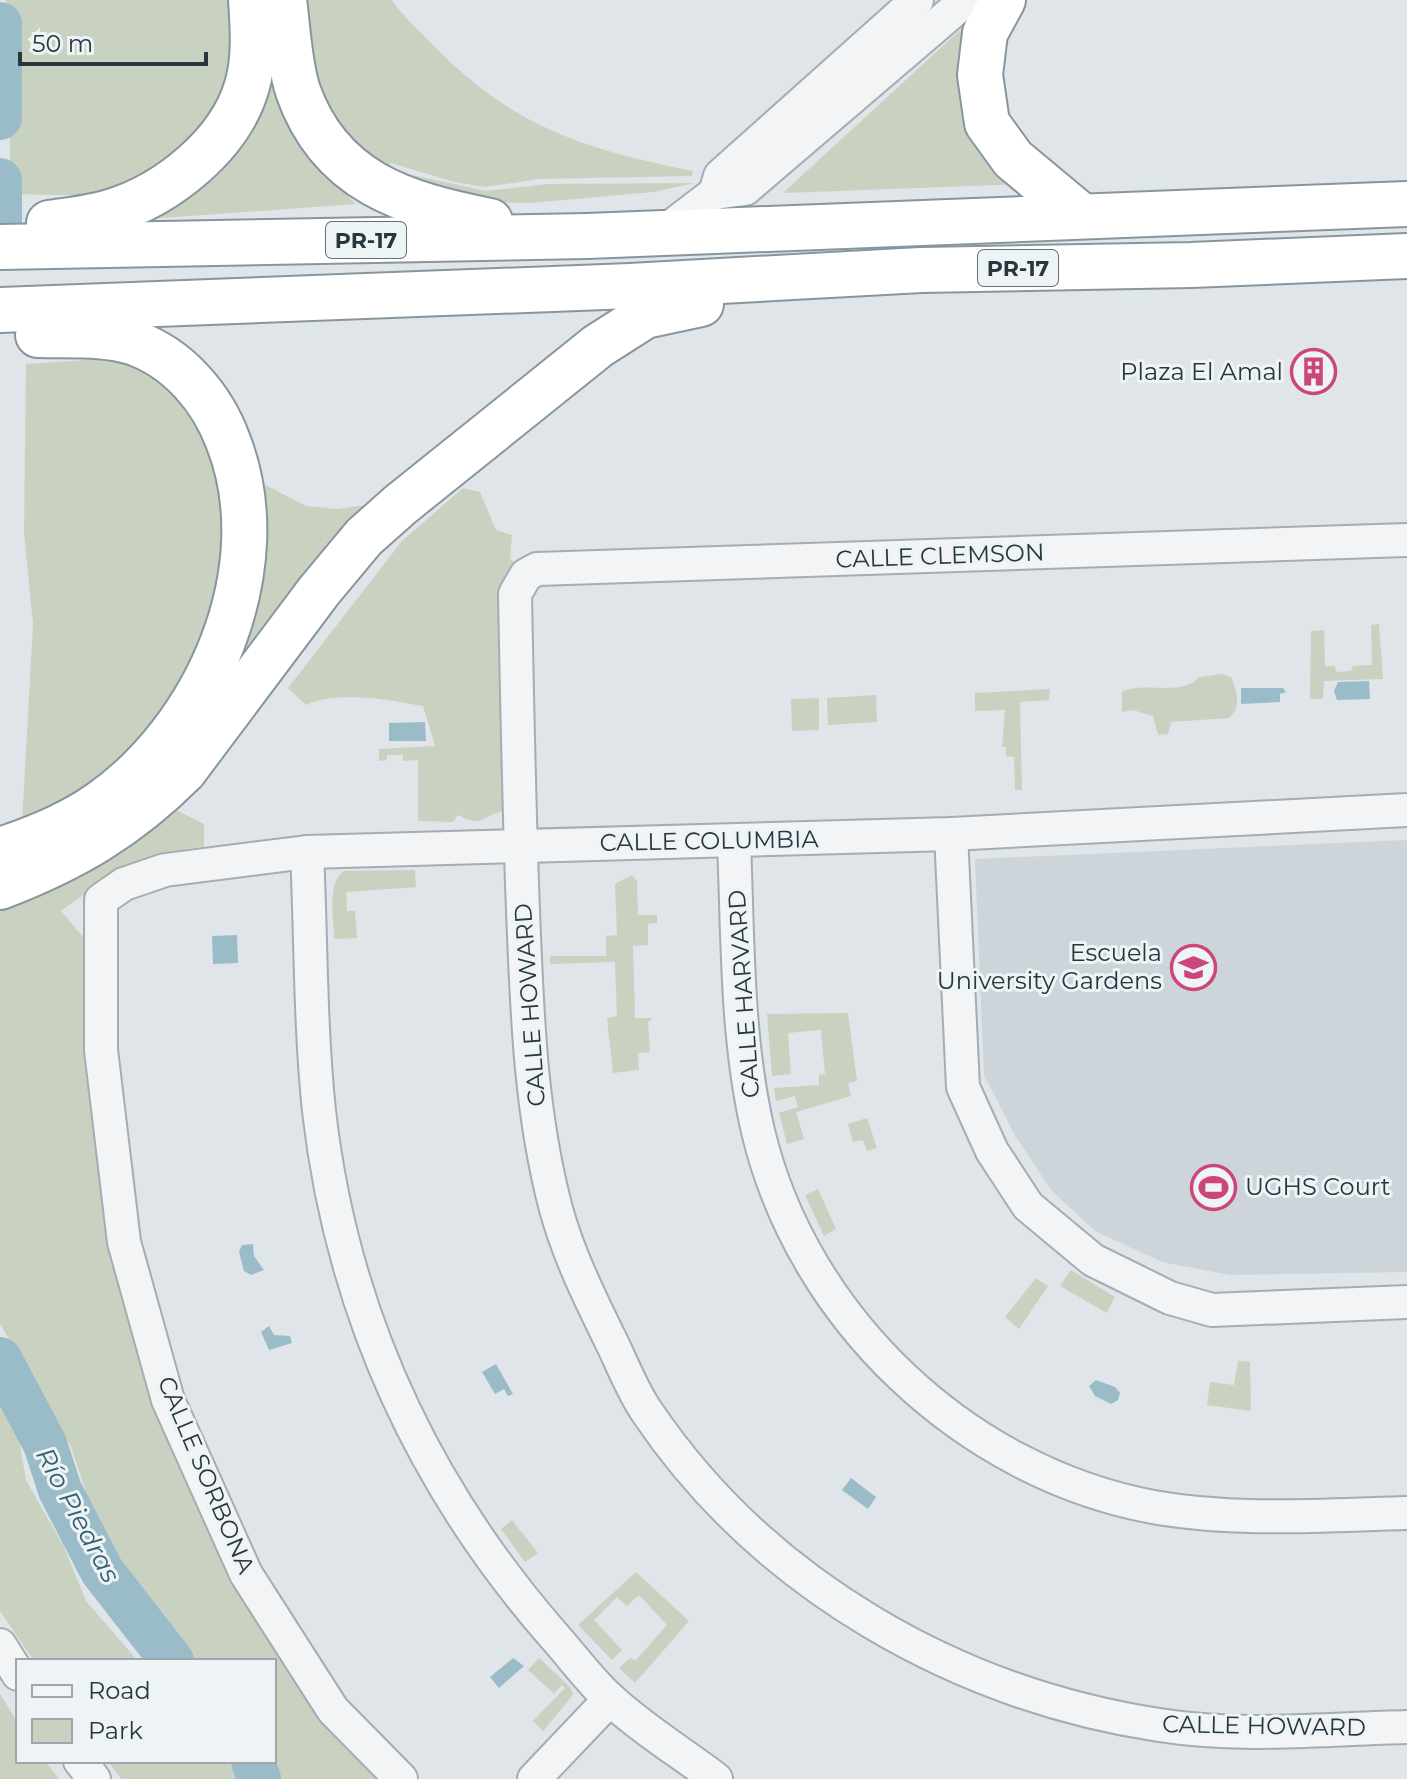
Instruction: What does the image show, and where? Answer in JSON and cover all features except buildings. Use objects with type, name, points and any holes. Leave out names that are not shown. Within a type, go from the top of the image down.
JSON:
[{"type":"highway","points":[[0,228],[72,232],[160,190],[206,152],[236,113],[248,85],[253,48],[251,0]]},
{"type":"highway","points":[[284,0],[297,88],[311,122],[326,145],[365,181],[398,199],[440,210],[587,236]]},
{"type":"highway","points":[[1003,0],[985,33],[980,75],[987,123],[1013,159],[1038,184],[1079,214]]},
{"type":"highway","name":"PR-17","points":[[0,247],[72,232],[587,236],[1079,214],[1407,204]]},
{"type":"highway","name":"PR-17","points":[[0,310],[75,322],[921,270],[1191,265],[1407,256]]},
{"type":"highway","points":[[0,850],[52,849],[100,842],[184,771],[319,591],[364,537],[598,346],[645,316],[664,310],[921,270]]},
{"type":"highway","points":[[400,505],[450,443],[630,286]]},
{"type":"highway","points":[[0,333],[75,322],[137,344],[180,370],[205,395],[234,456],[245,516],[238,595],[218,658],[165,739],[145,764],[52,849],[0,887]]},
{"type":"street","points":[[715,193],[720,176],[917,0]]},
{"type":"street","points":[[661,234],[715,193],[745,189],[966,0]]},
{"type":"street","name":"CALLE CLEMSON","points":[[516,623],[518,584],[537,569],[1407,540]]},
{"type":"street","name":"CALLE HOWARD","points":[[516,623],[529,1056],[556,1210],[581,1280],[645,1409],[703,1485],[774,1552],[855,1613],[939,1661],[1011,1690],[1090,1713],[1163,1726],[1257,1731],[1407,1727]]},
{"type":"street","name":"CALLE COLUMBIA","points":[[101,981],[101,900],[124,884],[165,870],[307,852],[951,834],[1407,810]]},
{"type":"street","points":[[951,834],[963,1087],[992,1151],[1028,1206],[1093,1260],[1170,1298],[1212,1310],[1407,1302]]},
{"type":"street","name":"CALLE HARVARD","points":[[734,842],[744,1055],[758,1134],[788,1216],[815,1267],[847,1317],[921,1395],[983,1440],[1046,1474],[1152,1507],[1207,1514],[1407,1513]]},
{"type":"street","points":[[307,852],[319,1109],[342,1239],[364,1317],[401,1409],[452,1503],[524,1601],[610,1699],[716,1779]]},
{"type":"street","name":"CALLE SORBONA","points":[[101,981],[101,1050],[124,1242],[168,1400],[246,1574],[333,1710],[401,1779]]},
{"type":"street","points":[[0,1645],[16,1671]]},
{"type":"street","points":[[534,1779],[610,1699]]},
{"type":"street","points":[[82,1763],[94,1779]]},
{"type":"shaded area","name":"Escuela University Gardens","points":[[1407,840],[1407,1272],[1230,1275],[1162,1262],[1095,1231],[1051,1190],[1015,1135],[984,1075],[975,859]]},
{"type":"green space","points":[[6,0],[240,0],[243,45],[200,143],[106,196],[10,194],[10,44]]},
{"type":"green space","points":[[298,0],[392,0],[463,73],[522,115],[584,143],[693,171],[692,176],[540,179],[485,187],[454,182],[391,163],[387,169],[346,134],[323,103]]},
{"type":"green space","points":[[970,21],[1027,184],[785,193],[785,191]]},
{"type":"green space","points":[[269,66],[317,165],[356,204],[149,219]]},
{"type":"green space","points":[[412,175],[486,191],[548,184],[695,183],[653,192],[530,203],[488,202],[416,186]]},
{"type":"green space","points":[[130,357],[172,382],[222,447],[224,604],[170,712],[91,793],[22,823],[33,624],[24,532],[26,364]]},
{"type":"green space","points":[[260,482],[306,506],[338,509],[367,505],[210,713],[152,770]]},
{"type":"green space","points":[[463,488],[480,492],[496,530],[512,535],[510,559],[519,566],[500,662],[505,670],[504,811],[478,821],[458,815],[453,822],[418,821],[418,760],[403,761],[403,755],[387,755],[387,760],[379,761],[379,749],[435,746],[423,706],[348,697],[319,700],[306,705],[288,688],[402,541]]},
{"type":"green space","points":[[1379,624],[1383,679],[1324,681],[1323,699],[1310,699],[1311,631],[1324,630],[1325,666],[1335,666],[1336,672],[1351,671],[1353,666],[1372,665],[1371,625]]},
{"type":"green space","points":[[1222,674],[1231,677],[1236,694],[1236,709],[1229,718],[1171,722],[1168,734],[1158,735],[1153,716],[1133,710],[1122,712],[1122,692],[1141,688],[1182,687],[1199,677]]},
{"type":"green space","points":[[1050,689],[1049,700],[1020,702],[1022,790],[1015,790],[1014,757],[1006,756],[1006,747],[1002,747],[1005,710],[975,711],[975,693]]},
{"type":"green space","points":[[876,695],[877,722],[828,725],[827,698]]},
{"type":"green space","points":[[819,698],[819,730],[792,731],[791,699]]},
{"type":"green space","points":[[172,808],[204,824],[204,847],[168,853],[130,868],[61,911],[84,938],[85,996],[192,1490],[230,1582],[269,1641],[285,1664],[389,1779],[273,1779],[265,1763],[276,1763],[276,1659],[193,1659],[170,1628],[155,1616],[99,1531],[70,1444],[52,1424],[29,1372],[0,1324],[0,901]]},
{"type":"green space","points":[[415,870],[416,887],[346,892],[347,911],[355,911],[357,938],[334,939],[333,893],[338,877],[344,871]]},
{"type":"green space","points":[[632,875],[637,881],[638,915],[657,915],[657,923],[648,924],[648,945],[633,946],[635,1018],[653,1018],[648,1022],[650,1052],[638,1053],[639,1070],[613,1073],[607,1018],[617,1016],[615,962],[550,964],[550,956],[606,956],[606,936],[617,935],[615,884]]},
{"type":"green space","points":[[848,1013],[857,1081],[848,1083],[851,1096],[796,1112],[804,1139],[787,1144],[779,1113],[798,1107],[795,1096],[776,1101],[774,1088],[819,1085],[819,1075],[825,1074],[821,1030],[788,1033],[791,1074],[772,1076],[767,1014]]},
{"type":"green space","points":[[867,1118],[877,1148],[867,1151],[863,1140],[853,1142],[848,1124]]},
{"type":"green space","points":[[818,1189],[836,1229],[824,1236],[805,1195]]},
{"type":"green space","points":[[1071,1270],[1115,1297],[1107,1313],[1060,1286]]},
{"type":"green space","points":[[1036,1278],[1048,1286],[1019,1329],[1005,1317]]},
{"type":"green space","points":[[1238,1361],[1250,1362],[1251,1411],[1207,1405],[1210,1382],[1234,1385]]},
{"type":"green space","points":[[0,1393],[15,1415],[26,1480],[64,1547],[86,1601],[136,1659],[33,1659],[0,1611]]},
{"type":"green space","points":[[512,1520],[538,1553],[525,1562],[501,1529]]},
{"type":"green space","points":[[636,1572],[689,1621],[635,1683],[619,1668],[630,1658],[636,1660],[667,1625],[639,1595],[627,1606],[617,1597],[594,1620],[622,1650],[612,1660],[578,1625]]},
{"type":"green space","points":[[539,1658],[570,1687],[573,1695],[543,1731],[533,1721],[565,1688],[562,1685],[554,1694],[528,1670]]},
{"type":"green space","points":[[0,1694],[16,1720],[16,1763],[47,1763],[59,1779],[0,1779]]},
{"type":"green space","points":[[109,1763],[240,1763],[242,1779],[121,1779]]},
{"type":"water","points":[[1369,681],[1370,699],[1337,700],[1334,691],[1338,682]]},
{"type":"water","points":[[1241,688],[1283,688],[1286,692],[1280,694],[1280,702],[1241,704]]},
{"type":"water","points":[[425,722],[426,741],[389,741],[389,723]]},
{"type":"water","points":[[237,935],[238,963],[213,964],[212,936]]},
{"type":"water","points":[[253,1244],[254,1256],[264,1270],[251,1275],[244,1271],[239,1252],[242,1245]]},
{"type":"water","points":[[269,1326],[274,1335],[290,1336],[292,1343],[269,1350],[261,1332]]},
{"type":"water","points":[[496,1364],[513,1394],[508,1396],[504,1389],[495,1394],[482,1372]]},
{"type":"water","points":[[1096,1380],[1115,1387],[1120,1393],[1118,1400],[1111,1404],[1095,1396],[1089,1386]]},
{"type":"water","points":[[851,1478],[876,1497],[868,1509],[842,1490]]},
{"type":"water","points":[[513,1658],[524,1666],[499,1688],[490,1677]]},
{"type":"waterway","name":"Río Piedras","points":[[0,24],[0,118]]},
{"type":"waterway","name":"Río Piedras","points":[[0,180],[0,232]]},
{"type":"waterway","name":"Río Piedras","points":[[0,1359],[45,1444],[60,1490],[102,1571],[170,1659]]},
{"type":"waterway","name":"Río Piedras","points":[[254,1763],[259,1779]]},
{"type":"place","name":"Plaza El Amal","points":[[1314,372]]},
{"type":"place","name":"Escuela University Gardens","points":[[1193,967]]},
{"type":"place","name":"UGHS Court","points":[[1214,1187]]}]
